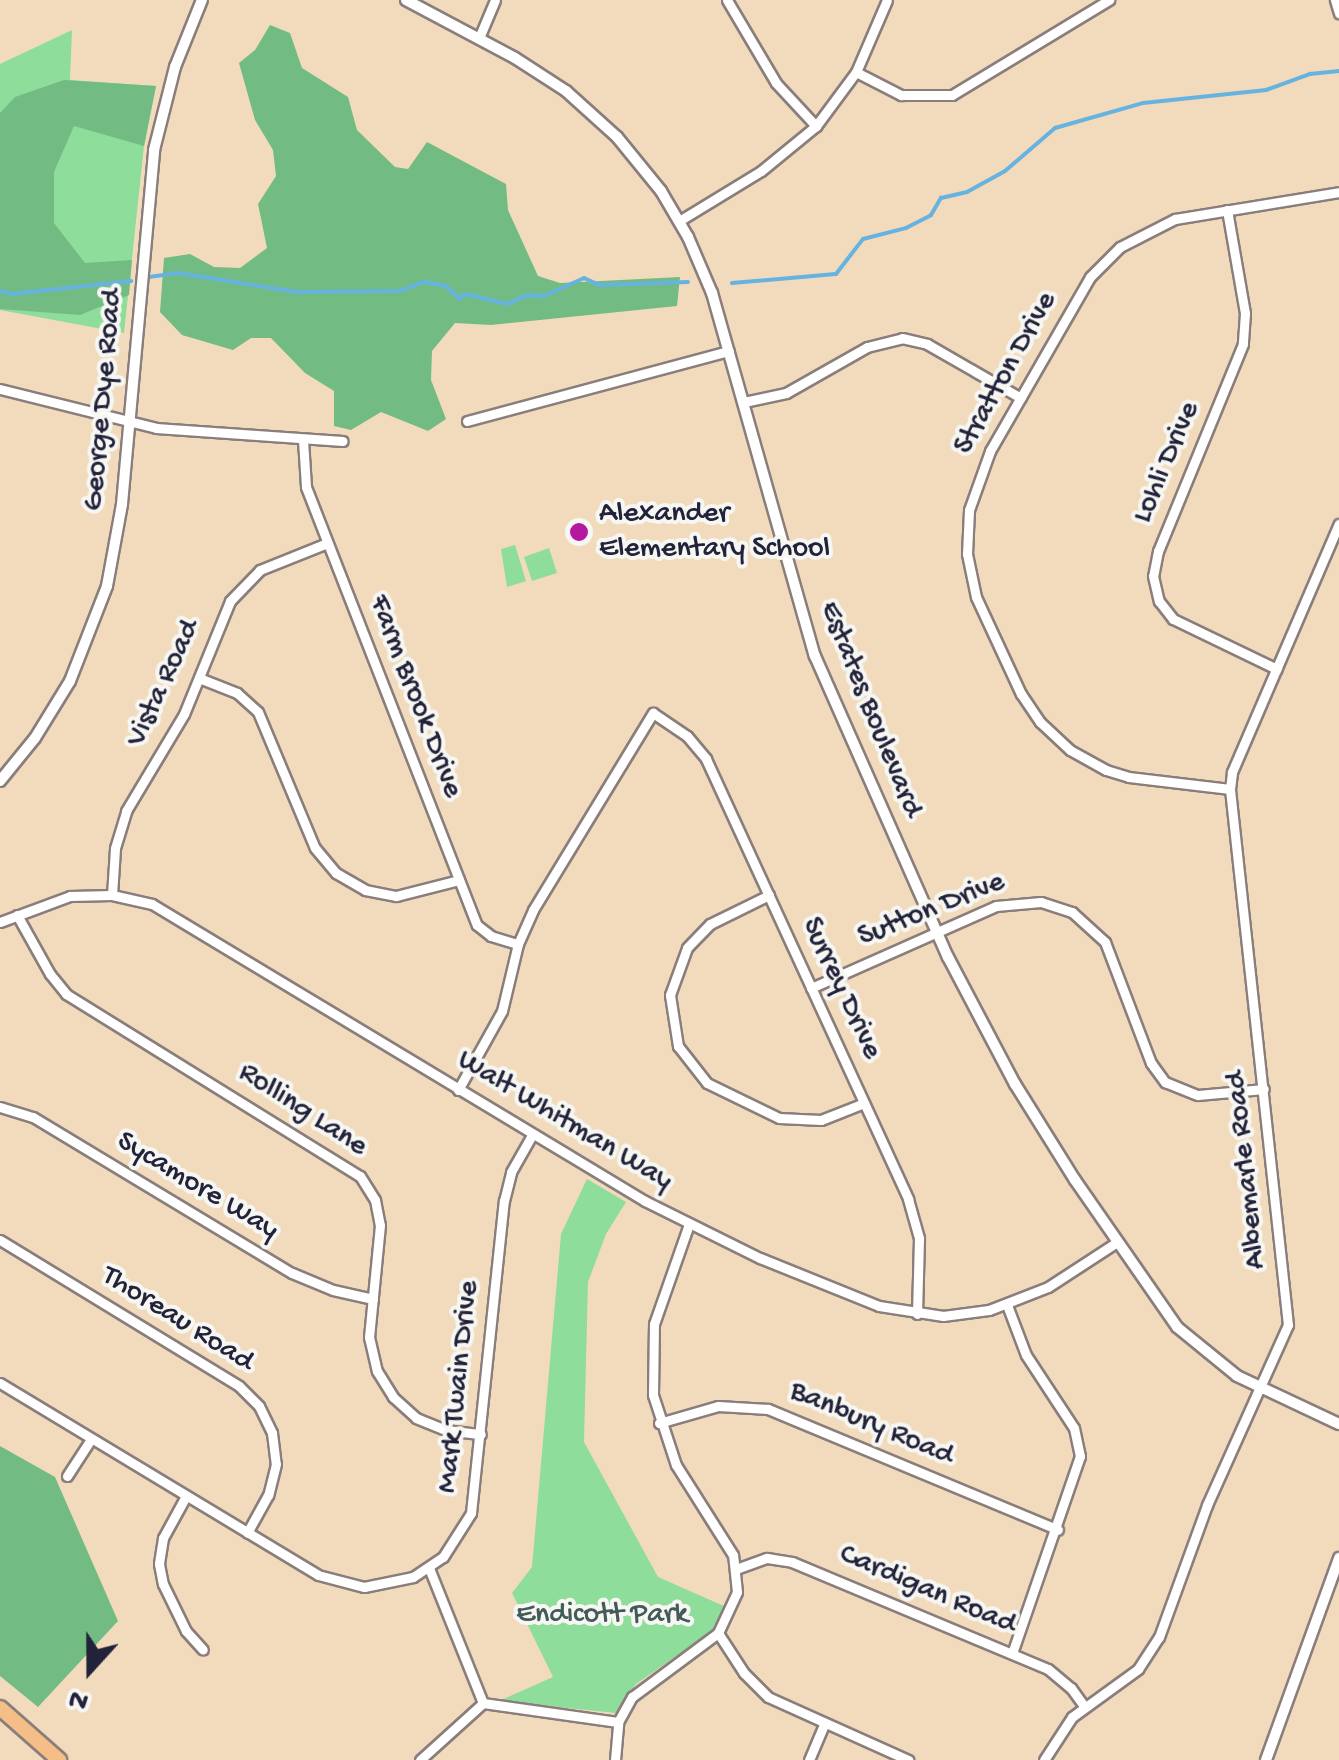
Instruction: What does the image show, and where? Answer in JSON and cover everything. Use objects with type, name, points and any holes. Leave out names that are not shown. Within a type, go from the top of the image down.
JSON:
[{"type":"main road","points":[[0,1708],[59,1760]]},
{"type":"street","name":"George Dye Road","points":[[0,782],[54,710],[97,618],[121,520],[154,150],[175,68],[202,0]]},
{"type":"street","name":"Estates Boulevard","points":[[406,0],[541,74],[596,116],[638,160],[680,221],[708,283],[729,350],[815,656],[937,932],[1015,1084],[1117,1242],[1186,1336],[1216,1362],[1260,1388],[1339,1424]]},
{"type":"street","points":[[478,38],[496,0]]},
{"type":"street","points":[[727,0],[776,82],[816,126]]},
{"type":"street","points":[[680,221],[762,171],[816,126],[856,72],[887,0]]},
{"type":"street","points":[[856,72],[901,95],[952,95],[1109,0]]},
{"type":"street","points":[[1335,0],[1339,13]]},
{"type":"street","name":"Stratton Drive","points":[[1230,789],[1128,777],[1106,770],[1052,735],[1020,694],[976,596],[967,532],[982,468],[1103,262],[1156,226],[1339,192]]},
{"type":"street","name":"Lohli Drive","points":[[1226,210],[1245,313],[1243,344],[1158,551],[1153,576],[1159,601],[1173,619],[1277,668]]},
{"type":"street","points":[[744,402],[786,393],[866,347],[902,338],[927,344],[1021,398]]},
{"type":"street","points":[[467,421],[729,350]]},
{"type":"street","points":[[0,389],[129,424],[343,441]]},
{"type":"street","name":"Farm Brook Drive","points":[[303,440],[306,487],[477,925],[491,936],[518,944]]},
{"type":"street","name":"Albemarle Road","points":[[1044,1760],[1062,1729],[1084,1706],[1138,1668],[1159,1638],[1206,1505],[1260,1388],[1289,1313],[1230,789],[1232,772],[1339,524]]},
{"type":"street","name":"Vista Road","points":[[112,894],[115,848],[126,810],[170,743],[238,588],[260,570],[327,543]]},
{"type":"street","points":[[199,678],[237,693],[258,712],[316,848],[336,873],[365,890],[396,896],[459,880]]},
{"type":"street","name":"Surrey Drive","points":[[518,944],[533,910],[653,713],[687,736],[706,759],[915,1218],[921,1258],[917,1314]]},
{"type":"street","name":"Walt Whitman Way","points":[[0,922],[70,896],[112,894],[172,913],[532,1135],[690,1224],[878,1306],[917,1314],[966,1314],[1008,1305],[1048,1288],[1117,1242]]},
{"type":"street","points":[[769,895],[710,924],[687,948],[670,995],[678,1046],[707,1083],[779,1118],[822,1120],[864,1103]]},
{"type":"street","name":"Sutton Drive","points":[[812,988],[1010,902],[1041,902],[1072,912],[1105,942],[1151,1063],[1165,1082],[1198,1095],[1264,1089]]},
{"type":"street","name":"Rolling Lane","points":[[17,915],[50,974],[66,994],[360,1176],[375,1200],[380,1226],[372,1298],[372,1354],[393,1397],[432,1426],[481,1434]]},
{"type":"street","points":[[458,1090],[502,1011],[518,944]]},
{"type":"street","name":"Sycamore Way","points":[[0,1108],[33,1117],[302,1278],[372,1298]]},
{"type":"street","name":"Mark Twain Drive","points":[[0,1383],[318,1575],[347,1585],[397,1583],[429,1568],[455,1544],[471,1514],[506,1186],[532,1135]]},
{"type":"street","points":[[614,1760],[618,1722],[643,1686],[718,1633],[733,1608],[736,1569],[726,1542],[676,1465],[659,1423],[651,1370],[654,1324],[665,1282],[690,1224]]},
{"type":"street","name":"Thoreau Road","points":[[0,1240],[239,1386],[259,1406],[272,1433],[276,1464],[268,1495],[248,1533]]},
{"type":"street","points":[[1008,1305],[1026,1356],[1069,1418],[1078,1442],[1078,1470],[1012,1654]]},
{"type":"street","name":"Banbury Road","points":[[659,1423],[718,1406],[768,1409],[1058,1530]]},
{"type":"street","points":[[67,1476],[91,1439]]},
{"type":"street","points":[[186,1496],[163,1538],[159,1564],[163,1584],[186,1631],[203,1650]]},
{"type":"street","name":"Cardigan Road","points":[[736,1569],[767,1558],[792,1562],[1060,1677],[1084,1706]]},
{"type":"street","points":[[1266,1760],[1339,1558]]},
{"type":"street","points":[[429,1568],[483,1702]]},
{"type":"street","points":[[718,1633],[756,1687],[782,1706],[908,1760]]},
{"type":"street","points":[[483,1702],[618,1722]]},
{"type":"street","points":[[420,1760],[483,1702]]},
{"type":"street","points":[[809,1760],[824,1724]]},
{"type":"green space","points":[[270,25],[290,33],[302,68],[348,97],[357,130],[395,167],[408,169],[427,142],[506,184],[508,210],[538,276],[560,283],[680,277],[677,306],[491,325],[455,323],[432,351],[431,380],[446,419],[428,431],[381,412],[351,430],[334,426],[334,391],[305,373],[271,338],[251,338],[233,350],[182,335],[160,312],[164,258],[190,254],[214,267],[240,268],[267,248],[258,204],[276,176],[273,150],[255,120],[239,63],[255,50]]},
{"type":"green space","points":[[72,30],[70,80],[156,86],[144,146],[124,333],[0,310],[0,64]]},
{"type":"green space","points":[[64,80],[156,86],[144,146],[74,126],[54,172],[54,223],[85,263],[132,260],[129,295],[80,315],[0,309],[0,113],[15,97]]},
{"type":"green space","points":[[515,545],[526,581],[507,587],[501,549]]},
{"type":"green space","points":[[549,548],[557,573],[532,581],[524,557]]},
{"type":"green space","name":"Endicott Park","points":[[587,1179],[626,1202],[606,1234],[588,1282],[584,1442],[658,1577],[724,1606],[712,1631],[636,1684],[616,1713],[499,1701],[553,1677],[512,1593],[532,1567],[561,1234]]},
{"type":"green space","points":[[0,1446],[55,1477],[118,1621],[38,1707],[0,1676]]},
{"type":"waterway","points":[[732,283],[836,274],[863,239],[906,228],[931,215],[941,198],[967,192],[1005,171],[1055,128],[1143,103],[1266,90],[1310,74],[1339,71]]},
{"type":"waterway","points":[[149,277],[178,273],[296,292],[400,291],[424,282],[446,286],[460,299],[465,294],[508,304],[527,295],[544,296],[584,278],[599,285],[688,282]]},
{"type":"waterway","points":[[0,291],[11,294],[131,281]]},
{"type":"place","name":"Alexander Elementary School","points":[[579,532]]}]
